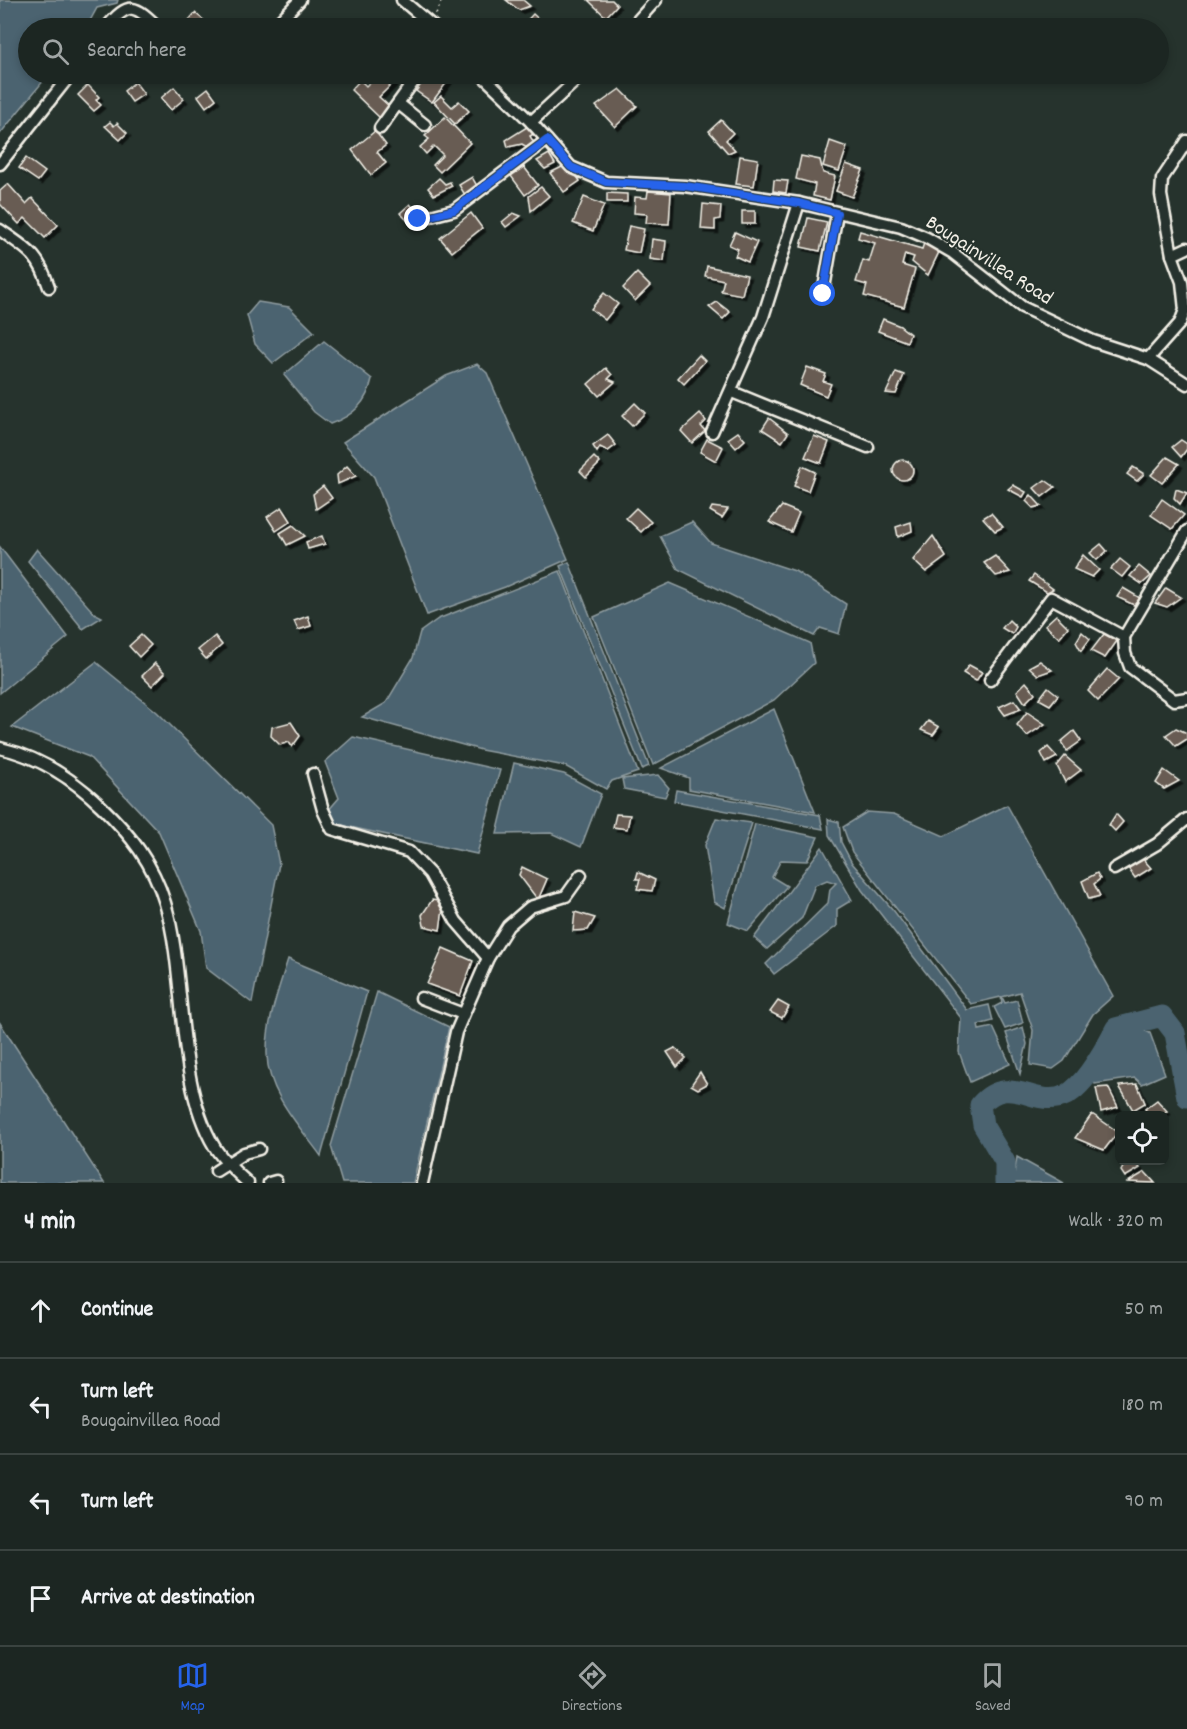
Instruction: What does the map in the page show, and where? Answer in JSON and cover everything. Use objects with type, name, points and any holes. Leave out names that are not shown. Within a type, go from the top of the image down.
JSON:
[{"type":"street","points":[[283,18],[300,0]]},
{"type":"street","points":[[402,0],[423,18]]},
{"type":"street","points":[[640,18],[656,0]]},
{"type":"street","points":[[114,18],[128,7],[137,8],[148,18]]},
{"type":"street","points":[[0,164],[63,84]]},
{"type":"street","points":[[380,128],[412,84]]},
{"type":"street","name":"Bougainvillea Road","points":[[491,84],[531,122],[571,167],[606,182],[685,186],[799,203],[901,227],[953,253],[1022,308],[1094,340],[1149,359],[1187,384]]},
{"type":"street","points":[[531,122],[573,84]]},
{"type":"street","points":[[399,104],[425,125]]},
{"type":"street","points":[[418,219],[454,210],[547,140]]},
{"type":"street","points":[[1149,359],[1180,323],[1185,310],[1182,282],[1172,255],[1161,195],[1162,179],[1187,141]]},
{"type":"street","points":[[712,432],[732,392],[763,317],[799,203]]},
{"type":"street","points":[[823,294],[837,213]]},
{"type":"street","points":[[0,230],[34,255],[42,267],[49,287]]},
{"type":"street","points":[[1172,255],[1187,248]]},
{"type":"street","points":[[732,392],[868,447]]},
{"type":"street","points":[[1187,531],[1124,637],[1125,653],[1130,667],[1174,700],[1187,698]]},
{"type":"street","points":[[990,680],[1051,598],[1124,637]]},
{"type":"street","points":[[0,748],[34,758],[81,788],[130,834],[144,854],[165,902],[172,931],[196,1102],[214,1147],[248,1183]]},
{"type":"street","points":[[313,774],[323,810],[332,829],[409,852],[430,874],[456,921],[488,958]]},
{"type":"street","points":[[1114,869],[1157,844],[1187,819]]},
{"type":"street","points":[[422,1183],[449,1055],[463,1014],[488,958],[508,926],[530,907],[566,896],[581,874]]},
{"type":"street","points":[[422,998],[463,1014]]},
{"type":"street","points":[[216,1171],[228,1162],[259,1149]]},
{"type":"path","points":[[436,18],[442,0]]},
{"type":"water","points":[[0,0],[118,0],[117,3],[97,8],[92,18],[18,18],[18,84],[41,84],[0,134]]},
{"type":"water","points":[[258,302],[289,307],[314,332],[273,363],[255,344],[247,315]]},
{"type":"water","points":[[324,341],[372,379],[367,395],[358,408],[346,417],[330,424],[314,412],[284,375]]},
{"type":"water","points":[[477,364],[487,373],[568,559],[505,587],[427,615],[374,477],[343,442],[446,376]]},
{"type":"water","points":[[692,522],[711,543],[795,571],[846,604],[839,634],[820,628],[814,636],[678,569],[660,536]]},
{"type":"water","points":[[0,547],[68,637],[0,693]]},
{"type":"water","points":[[37,549],[94,613],[102,617],[83,629],[28,561]]},
{"type":"water","points":[[569,562],[649,766],[642,769],[560,566]]},
{"type":"water","points":[[560,571],[638,772],[612,781],[606,789],[565,766],[481,750],[362,717],[386,703],[413,658],[420,632],[438,619]]},
{"type":"water","points":[[670,583],[810,643],[814,663],[774,700],[653,765],[594,617]]},
{"type":"water","points":[[96,662],[157,712],[271,825],[279,864],[252,1003],[206,968],[201,931],[159,832],[89,757],[12,727]]},
{"type":"water","points":[[774,709],[815,812],[689,789],[689,778],[661,768]]},
{"type":"water","points":[[353,737],[500,770],[477,854],[331,823],[327,812],[339,798],[325,762]]},
{"type":"water","points":[[514,763],[564,774],[601,794],[581,847],[551,833],[497,834]]},
{"type":"water","points":[[658,775],[669,788],[665,797],[624,789],[622,779]]},
{"type":"water","points":[[676,790],[820,815],[823,829],[674,801]]},
{"type":"water","points":[[1007,805],[1113,996],[1093,1014],[1064,1061],[1053,1069],[1030,1065],[1033,1030],[1020,992],[1002,997],[1005,1003],[1017,1000],[1023,1023],[1005,1029],[994,1007],[1002,1003],[1001,997],[971,1004],[852,852],[843,827],[867,812],[894,814],[944,836]]},
{"type":"water","points":[[716,818],[752,823],[725,908],[714,902],[705,845]]},
{"type":"water","points":[[828,819],[839,822],[841,842],[852,863],[894,911],[967,1010],[989,1005],[993,1021],[978,1025],[979,1030],[993,1027],[1010,1064],[970,1082],[959,1052],[961,1018],[862,890],[829,835]]},
{"type":"water","points":[[755,824],[818,837],[807,861],[781,860],[772,877],[787,886],[748,931],[728,923]]},
{"type":"water","points":[[822,847],[852,900],[837,909],[837,926],[774,974],[766,964],[828,903],[830,889],[836,883],[827,880],[815,885],[802,918],[767,949],[754,938]]},
{"type":"water","points":[[288,959],[367,992],[321,1156],[286,1108],[272,1082],[268,1068],[269,1030]]},
{"type":"water","points":[[377,992],[449,1027],[413,1183],[342,1183],[331,1146]]},
{"type":"water","points":[[0,1023],[104,1183],[0,1183]]},
{"type":"water","points":[[1023,1027],[1027,1044],[1020,1074],[1006,1033]]},
{"type":"water","points":[[1139,1028],[1150,1033],[1165,1074],[1142,1084],[1135,1078],[1095,1084],[1093,1079],[1121,1034]]},
{"type":"water","points":[[1017,1157],[1064,1183],[1013,1183]]},
{"type":"building","points":[[506,0],[523,0],[530,6],[519,10]]},
{"type":"building","points":[[588,0],[612,0],[617,5],[606,17]]},
{"type":"building","points":[[195,13],[201,18],[191,18]]},
{"type":"building","points":[[133,84],[136,84],[144,94],[132,102],[124,91]]},
{"type":"building","points":[[356,84],[366,86],[368,84],[392,84],[379,97],[390,107],[380,118],[351,90]]},
{"type":"building","points":[[421,84],[446,84],[432,102],[416,91]]},
{"type":"building","points":[[88,85],[99,97],[96,100],[101,105],[94,111],[78,95]]},
{"type":"building","points":[[174,87],[184,99],[171,110],[161,98]]},
{"type":"building","points":[[208,88],[216,99],[206,107],[198,96]]},
{"type":"building","points":[[620,89],[637,106],[615,127],[596,106]]},
{"type":"building","points":[[441,96],[452,107],[459,101],[469,111],[455,124],[434,102]]},
{"type":"building","points":[[445,117],[470,143],[440,172],[433,165],[443,155],[434,146],[426,154],[420,147],[429,139],[425,136]]},
{"type":"building","points":[[721,120],[733,133],[726,140],[735,150],[728,153],[709,131]]},
{"type":"building","points":[[110,122],[114,126],[117,123],[127,133],[120,140],[105,126]]},
{"type":"building","points":[[530,125],[535,133],[530,136],[534,143],[527,147],[522,144],[508,147],[506,140]]},
{"type":"building","points":[[375,131],[386,145],[377,152],[386,163],[371,175],[352,150]]},
{"type":"building","points":[[830,141],[847,147],[839,171],[823,166]]},
{"type":"building","points":[[549,154],[555,164],[545,169],[537,161]]},
{"type":"building","points":[[740,156],[758,159],[754,186],[736,184]]},
{"type":"building","points":[[801,156],[820,160],[823,173],[835,176],[830,200],[813,196],[815,184],[796,179]]},
{"type":"building","points":[[26,158],[45,172],[38,181],[19,168]]},
{"type":"building","points":[[568,164],[580,181],[564,192],[550,173]]},
{"type":"building","points":[[846,164],[863,170],[852,197],[836,191]]},
{"type":"building","points":[[524,167],[538,185],[525,195],[511,176]]},
{"type":"building","points":[[472,177],[478,188],[465,195],[459,185]]},
{"type":"building","points":[[439,178],[445,184],[450,182],[452,186],[434,195],[428,188]]},
{"type":"building","points":[[774,180],[788,181],[786,193],[773,191]]},
{"type":"building","points":[[8,184],[26,204],[32,198],[58,225],[45,238],[25,218],[19,224],[0,204],[0,191]]},
{"type":"building","points":[[541,187],[549,196],[531,211],[529,196]]},
{"type":"building","points":[[648,191],[671,193],[669,224],[646,223],[647,214],[634,213],[635,197],[647,198]]},
{"type":"building","points":[[607,193],[627,194],[627,202],[607,202]]},
{"type":"building","points":[[584,197],[604,205],[593,231],[573,223]]},
{"type":"building","points":[[410,204],[417,212],[408,221],[400,213]]},
{"type":"building","points":[[703,204],[721,206],[720,219],[715,220],[715,230],[701,229]]},
{"type":"building","points":[[742,211],[755,211],[755,224],[742,224]]},
{"type":"building","points":[[471,213],[482,228],[452,252],[440,238]]},
{"type":"building","points":[[513,213],[521,216],[506,227],[502,222]]},
{"type":"building","points":[[808,218],[827,222],[820,251],[801,247]]},
{"type":"building","points":[[629,226],[644,229],[639,253],[624,250]]},
{"type":"building","points":[[860,231],[922,249],[924,243],[939,252],[928,275],[912,262],[914,257],[905,254],[902,265],[915,269],[904,307],[864,296],[867,285],[856,282],[863,260],[869,262],[875,243],[858,238]]},
{"type":"building","points":[[735,232],[757,242],[748,262],[735,256],[738,249],[729,245]]},
{"type":"building","points":[[652,239],[666,241],[664,261],[650,259]]},
{"type":"building","points":[[707,266],[747,275],[742,295],[721,291],[724,280],[705,276]]},
{"type":"building","points":[[637,273],[650,286],[635,301],[623,288]]},
{"type":"building","points":[[604,293],[618,304],[605,320],[591,309]]},
{"type":"building","points":[[717,302],[730,312],[723,319],[709,307]]},
{"type":"building","points":[[883,319],[900,326],[910,334],[907,342],[878,331]]},
{"type":"building","points":[[699,355],[705,361],[684,384],[678,378]]},
{"type":"building","points":[[807,367],[826,374],[823,381],[831,384],[826,396],[800,385]]},
{"type":"building","points":[[606,368],[612,375],[608,379],[615,382],[599,396],[588,384]]},
{"type":"building","points":[[896,372],[904,375],[896,394],[886,393]]},
{"type":"building","points":[[635,403],[645,413],[632,426],[622,416]]},
{"type":"building","points":[[700,414],[706,421],[701,426],[705,431],[692,443],[681,431]]},
{"type":"building","points":[[769,418],[788,433],[782,442],[762,429]]},
{"type":"building","points":[[738,432],[745,440],[736,448],[728,439]]},
{"type":"building","points":[[608,435],[616,445],[608,451],[600,447],[597,452],[593,446]]},
{"type":"building","points":[[814,436],[829,442],[821,463],[805,457]]},
{"type":"building","points":[[707,439],[723,447],[716,461],[700,452]]},
{"type":"building","points":[[1181,440],[1187,444],[1187,449],[1181,457],[1172,447]]},
{"type":"building","points":[[594,457],[600,463],[586,477],[580,471]]},
{"type":"building","points":[[1167,457],[1179,464],[1162,483],[1151,475]]},
{"type":"building","points":[[899,460],[907,460],[913,466],[913,474],[907,480],[899,480],[893,474],[893,466]]},
{"type":"building","points":[[347,466],[356,476],[338,484],[337,475]]},
{"type":"building","points":[[802,466],[815,472],[808,491],[794,486]]},
{"type":"building","points":[[1133,467],[1144,474],[1137,481],[1127,474]]},
{"type":"building","points":[[1045,480],[1055,487],[1042,497],[1034,488]]},
{"type":"building","points":[[1013,485],[1026,492],[1023,497],[1008,489]]},
{"type":"building","points":[[323,486],[332,498],[316,509],[313,494]]},
{"type":"building","points":[[1176,489],[1187,493],[1180,504],[1174,498]]},
{"type":"building","points":[[1031,495],[1041,506],[1033,508],[1026,501]]},
{"type":"building","points":[[1162,499],[1184,515],[1172,529],[1151,515]]},
{"type":"building","points":[[782,506],[799,513],[791,532],[769,522]]},
{"type":"building","points":[[282,507],[291,521],[276,531],[267,517]]},
{"type":"building","points":[[712,507],[728,509],[722,518],[710,511]]},
{"type":"building","points":[[636,508],[651,522],[641,532],[626,518]]},
{"type":"building","points":[[991,513],[1003,527],[995,531],[983,518]]},
{"type":"building","points":[[911,522],[912,531],[898,537],[896,527]]},
{"type":"building","points":[[293,525],[305,536],[287,545],[280,533]]},
{"type":"building","points":[[322,536],[325,544],[308,549],[306,542]]},
{"type":"building","points":[[933,536],[946,557],[926,572],[913,560]]},
{"type":"building","points":[[1101,544],[1107,551],[1097,560],[1090,553]]},
{"type":"building","points":[[1083,555],[1099,570],[1092,577],[1074,569]]},
{"type":"building","points":[[995,556],[1010,572],[996,576],[984,563]]},
{"type":"building","points":[[1120,559],[1130,567],[1122,577],[1111,569]]},
{"type":"building","points":[[1139,566],[1151,576],[1142,584],[1130,576]]},
{"type":"building","points":[[1034,575],[1053,589],[1047,592],[1029,581]]},
{"type":"building","points":[[1123,588],[1140,598],[1134,605],[1117,597]]},
{"type":"building","points":[[1166,588],[1181,597],[1167,607],[1155,603]]},
{"type":"building","points":[[1056,615],[1068,627],[1059,638],[1045,625]]},
{"type":"building","points":[[308,616],[311,626],[298,630],[294,621]]},
{"type":"building","points":[[1009,620],[1016,627],[1012,634],[1002,628]]},
{"type":"building","points":[[1082,632],[1090,639],[1081,651],[1076,642]]},
{"type":"building","points":[[1104,634],[1117,641],[1105,658],[1091,651]]},
{"type":"building","points":[[141,635],[151,645],[139,657],[129,646]]},
{"type":"building","points":[[215,636],[222,645],[206,659],[198,650]]},
{"type":"building","points":[[1040,661],[1052,670],[1038,675],[1029,667]]},
{"type":"building","points":[[155,663],[165,673],[152,686],[142,676]]},
{"type":"building","points":[[969,665],[982,672],[976,681],[963,673]]},
{"type":"building","points":[[1107,669],[1119,679],[1098,701],[1088,691]]},
{"type":"building","points":[[1026,682],[1035,693],[1025,703],[1017,691]]},
{"type":"building","points":[[1048,687],[1058,695],[1050,705],[1039,699]]},
{"type":"building","points":[[1014,700],[1021,709],[1005,715],[999,707]]},
{"type":"building","points":[[1027,712],[1045,724],[1027,736],[1017,725]]},
{"type":"building","points":[[928,721],[939,727],[933,735],[921,730]]},
{"type":"building","points":[[291,722],[300,736],[292,747],[289,742],[280,745],[271,736],[272,727]]},
{"type":"building","points":[[1176,728],[1187,733],[1187,739],[1176,746],[1166,735]]},
{"type":"building","points":[[1074,731],[1081,741],[1067,751],[1061,742]]},
{"type":"building","points":[[1048,747],[1057,757],[1046,763],[1041,753]]},
{"type":"building","points":[[1065,756],[1081,770],[1065,782],[1057,766]]},
{"type":"building","points":[[1164,770],[1179,781],[1164,789],[1156,783]]},
{"type":"building","points":[[616,814],[630,815],[627,829],[613,827]]},
{"type":"building","points":[[1116,814],[1123,822],[1115,831],[1109,825]]},
{"type":"building","points":[[1143,859],[1151,868],[1135,878],[1128,868]]},
{"type":"building","points":[[522,867],[547,879],[538,900],[519,875]]},
{"type":"building","points":[[638,872],[655,880],[652,891],[637,889],[640,879],[636,879]]},
{"type":"building","points":[[1097,873],[1100,879],[1094,884],[1100,896],[1089,899],[1082,881]]},
{"type":"building","points":[[432,900],[444,902],[440,930],[424,926],[422,915]]},
{"type":"building","points":[[575,912],[595,918],[588,930],[573,931]]},
{"type":"building","points":[[443,948],[473,961],[460,996],[427,984]]},
{"type":"building","points":[[778,1001],[789,1007],[782,1018],[770,1012]]},
{"type":"building","points":[[675,1048],[686,1058],[677,1067],[667,1052]]},
{"type":"building","points":[[700,1072],[707,1084],[698,1089],[691,1085]]},
{"type":"building","points":[[1137,1084],[1145,1103],[1133,1110],[1119,1086]]},
{"type":"building","points":[[1108,1087],[1118,1107],[1101,1112],[1096,1088]]},
{"type":"building","points":[[1157,1100],[1167,1111],[1146,1111],[1145,1109]]},
{"type":"building","points":[[1092,1114],[1115,1130],[1115,1136],[1104,1150],[1075,1138]]},
{"type":"building","points":[[1124,1165],[1137,1165],[1140,1168],[1125,1177],[1121,1171]]},
{"type":"building","points":[[1145,1172],[1155,1183],[1128,1182]]},
{"type":"waterway","points":[[1005,1183],[1005,1162],[983,1125],[980,1105],[991,1095],[1002,1091],[1044,1098],[1066,1095],[1088,1074],[1116,1028],[1162,1016],[1175,1033],[1187,1097]]},
{"type":"route","points":[[418,219],[454,210],[547,140],[571,167],[606,182],[685,186],[799,203],[837,213],[823,294]]}]
